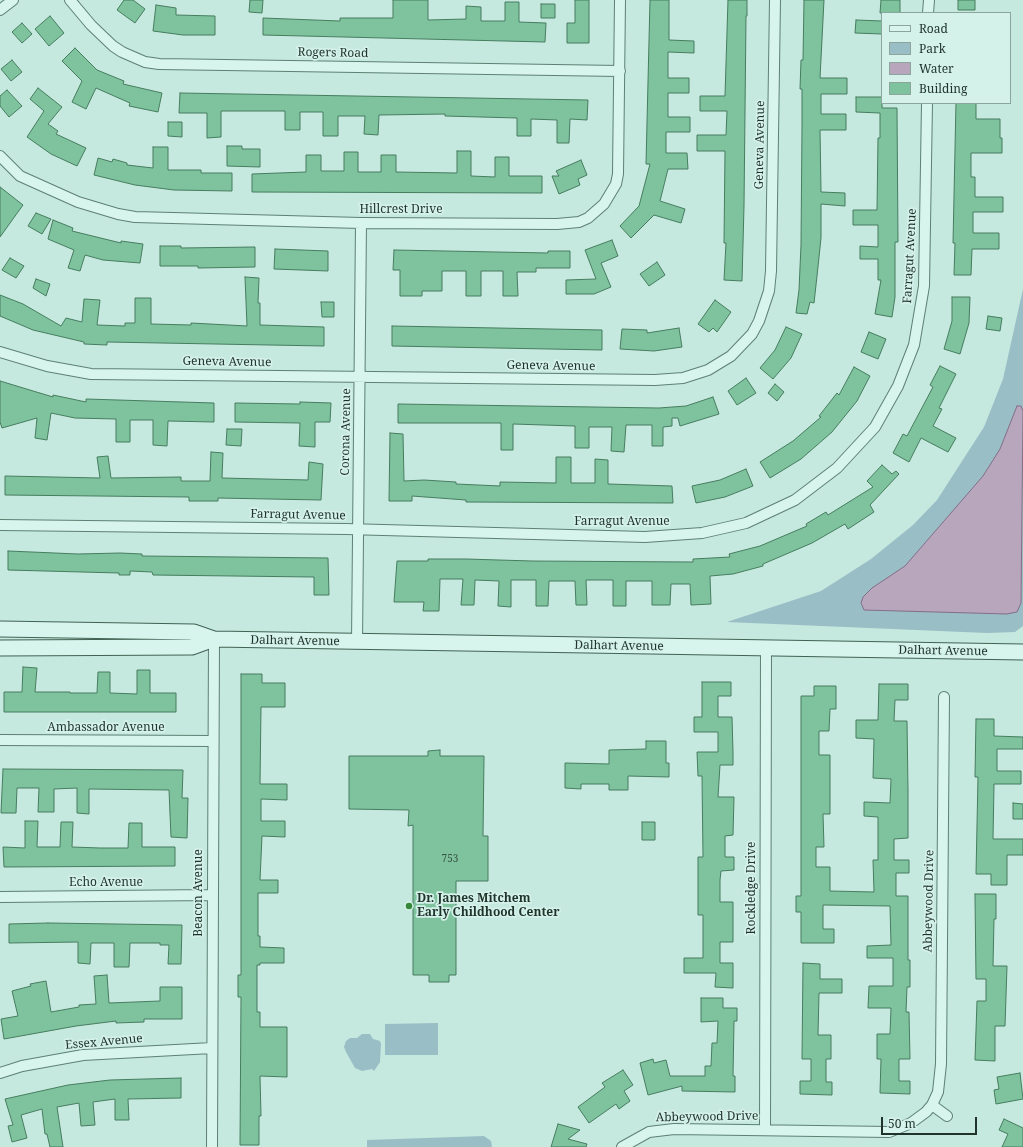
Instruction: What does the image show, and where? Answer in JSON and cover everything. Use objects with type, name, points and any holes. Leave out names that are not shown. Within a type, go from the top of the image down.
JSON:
[{"type":"main road","name":"Dalhart Avenue","points":[[0,629],[194,632],[214,639],[1023,652]]},
{"type":"main road","name":"Dalhart Avenue","points":[[0,648],[192,646],[214,639]]},
{"type":"street","points":[[0,10],[13,0]]},
{"type":"street","name":"Rogers Road","points":[[70,0],[91,26],[113,46],[139,60],[159,64],[620,71]]},
{"type":"street","name":"Hillcrest Drive","points":[[0,156],[20,176],[78,202],[118,214],[154,218],[361,223],[557,224],[579,222],[588,218],[604,204],[616,184],[618,174],[620,0]]},
{"type":"street","name":"Geneva Avenue","points":[[0,352],[47,366],[91,374],[668,380],[683,378],[708,370],[732,356],[752,334],[765,305],[771,271],[775,0]]},
{"type":"street","points":[[928,12],[929,0]]},
{"type":"street","name":"Farragut Avenue","points":[[0,525],[358,529],[644,537],[702,534],[746,523],[795,500],[836,468],[875,427],[898,386],[914,345],[924,286],[927,104]]},
{"type":"street","name":"Corona Avenue","points":[[357,642],[361,223]]},
{"type":"street","name":"Beacon Avenue","points":[[212,1147],[212,741],[214,639]]},
{"type":"street","name":"Rockledge Drive","points":[[765,1129],[766,647]]},
{"type":"street","name":"Abbeywood Drive","points":[[622,1147],[649,1132],[674,1129],[765,1129],[889,1132],[911,1123],[926,1112],[932,1105],[938,1092],[941,1064],[944,697]]},
{"type":"street","name":"Ambassador Avenue","points":[[0,740],[212,741]]},
{"type":"street","name":"Echo Avenue","points":[[0,897],[212,895]]},
{"type":"street","name":"Essex Avenue","points":[[0,1073],[22,1066],[83,1054],[212,1048]]},
{"type":"street","points":[[932,1105],[947,1116]]},
{"type":"green space","points":[[1023,289],[1023,626],[1015,632],[987,633],[727,622],[821,591],[871,559],[913,525],[937,500],[984,427],[1003,379]]},
{"type":"green space","points":[[438,1023],[438,1055],[385,1055],[385,1024]]},
{"type":"green space","points":[[362,1034],[370,1034],[373,1039],[380,1041],[381,1044],[380,1062],[374,1071],[372,1069],[362,1071],[355,1068],[344,1047],[346,1041],[350,1038],[357,1038]]},
{"type":"green space","points":[[484,1136],[491,1141],[492,1147],[367,1147],[367,1140]]},
{"type":"water","points":[[1017,406],[1021,406],[1023,411],[1021,603],[1017,612],[1007,614],[864,610],[861,603],[863,597],[872,588],[905,566],[983,476],[1000,449]]},
{"type":"building","points":[[124,0],[133,0],[145,9],[135,23],[117,10]]},
{"type":"building","points":[[250,0],[263,0],[262,13],[249,12]]},
{"type":"building","points":[[393,0],[428,0],[428,20],[466,19],[466,6],[481,7],[481,21],[505,21],[505,2],[519,2],[519,22],[546,23],[545,42],[263,35],[263,18],[340,21],[340,18],[393,18]]},
{"type":"building","points":[[575,0],[589,0],[589,43],[567,43],[567,23],[575,23]]},
{"type":"building","points":[[650,0],[669,0],[669,40],[694,41],[694,53],[668,52],[668,78],[689,78],[689,93],[668,93],[668,117],[690,117],[690,132],[666,132],[666,153],[687,153],[688,169],[668,169],[660,201],[685,209],[681,223],[654,215],[631,238],[620,226],[639,206],[650,164],[646,164]]},
{"type":"building","points":[[728,0],[747,0],[742,281],[724,280],[726,243],[724,243],[725,151],[697,151],[697,135],[726,135],[727,111],[700,111],[700,96],[725,96]]},
{"type":"building","points":[[804,0],[824,0],[820,78],[847,78],[847,94],[821,94],[821,114],[846,114],[846,130],[820,130],[821,192],[845,193],[845,206],[821,204],[821,238],[814,303],[810,302],[807,314],[796,313],[799,290],[801,245],[802,89],[800,89],[801,60],[803,60]]},
{"type":"building","points":[[881,0],[900,0],[900,12],[880,13]]},
{"type":"building","points":[[958,0],[975,0],[975,10],[958,10]]},
{"type":"building","points":[[541,4],[555,4],[555,18],[541,18]]},
{"type":"building","points":[[156,5],[176,8],[176,15],[215,16],[215,35],[183,35],[153,31]]},
{"type":"building","points":[[50,16],[64,33],[49,46],[35,29]]},
{"type":"building","points":[[856,20],[881,21],[881,34],[855,33]]},
{"type":"building","points":[[22,23],[32,34],[22,43],[12,32]]},
{"type":"building","points":[[75,48],[97,70],[124,81],[123,84],[162,93],[158,112],[129,106],[130,103],[96,88],[86,109],[72,102],[82,81],[62,61]]},
{"type":"building","points":[[12,60],[22,72],[11,81],[1,69]]},
{"type":"building","points":[[38,88],[62,107],[48,124],[58,131],[56,134],[86,148],[77,166],[51,154],[27,137],[44,111],[30,99]]},
{"type":"building","points":[[7,90],[22,106],[9,117],[0,106],[0,96]]},
{"type":"building","points":[[180,93],[588,100],[587,120],[570,119],[569,143],[557,143],[557,120],[531,119],[531,136],[517,136],[517,118],[445,116],[445,114],[379,115],[378,135],[364,134],[365,116],[338,116],[338,136],[323,136],[323,112],[300,112],[300,130],[285,130],[285,111],[221,111],[221,137],[207,138],[207,113],[179,113]]},
{"type":"building","points":[[856,97],[881,97],[882,108],[897,108],[898,242],[895,242],[895,297],[892,317],[875,314],[881,280],[878,280],[878,259],[860,259],[860,246],[878,247],[878,225],[853,225],[853,210],[877,210],[878,138],[880,138],[880,113],[856,112]]},
{"type":"building","points":[[956,104],[976,104],[976,119],[1000,119],[1002,153],[971,153],[971,177],[975,177],[975,197],[1003,197],[1003,212],[973,212],[973,233],[999,233],[999,249],[972,249],[971,275],[954,275],[955,243],[953,243]]},
{"type":"building","points":[[168,122],[182,122],[182,137],[168,136]]},
{"type":"building","points":[[227,146],[242,146],[242,149],[260,149],[260,167],[227,166]]},
{"type":"building","points":[[153,147],[168,147],[168,170],[201,170],[201,173],[232,173],[232,191],[174,190],[135,185],[94,175],[98,158],[112,162],[113,159],[127,163],[127,165],[153,168]]},
{"type":"building","points":[[457,151],[471,151],[471,176],[495,177],[495,157],[509,157],[509,176],[542,176],[542,193],[252,192],[252,174],[306,172],[306,155],[321,155],[321,171],[344,171],[344,152],[358,152],[358,172],[381,172],[381,155],[396,155],[396,172],[457,173]]},
{"type":"building","points":[[581,160],[587,175],[578,179],[580,185],[559,194],[552,176],[559,176],[556,171]]},
{"type":"building","points":[[0,187],[23,205],[0,237]]},
{"type":"building","points":[[36,213],[51,219],[42,234],[28,226]]},
{"type":"building","points":[[53,220],[73,228],[72,231],[121,243],[121,241],[143,244],[140,263],[103,260],[85,255],[80,271],[68,268],[74,250],[48,239]]},
{"type":"building","points":[[612,240],[618,256],[601,263],[611,287],[594,294],[566,294],[566,280],[596,279],[585,250]]},
{"type":"building","points":[[160,246],[181,246],[181,248],[255,247],[255,267],[198,268],[198,266],[160,266]]},
{"type":"building","points":[[275,249],[328,251],[328,271],[274,269]]},
{"type":"building","points":[[394,250],[548,253],[548,251],[570,251],[570,268],[536,268],[536,272],[517,272],[518,296],[503,296],[503,271],[481,271],[481,296],[466,296],[466,271],[442,271],[442,291],[422,291],[422,296],[400,296],[400,270],[393,270]]},
{"type":"building","points":[[10,258],[24,266],[16,278],[2,270]]},
{"type":"building","points":[[657,262],[665,275],[649,286],[640,274]]},
{"type":"building","points":[[245,277],[259,278],[258,303],[260,303],[260,325],[324,327],[324,346],[107,342],[107,345],[84,344],[84,342],[33,330],[0,316],[0,295],[23,304],[61,326],[66,318],[82,322],[84,299],[100,300],[97,325],[125,326],[125,323],[135,323],[135,298],[151,298],[151,324],[191,325],[191,323],[247,326]]},
{"type":"building","points":[[36,279],[50,284],[46,296],[33,288]]},
{"type":"building","points":[[952,297],[970,297],[969,323],[960,354],[944,349],[952,321]]},
{"type":"building","points":[[715,300],[731,312],[717,332],[713,328],[709,332],[698,324]]},
{"type":"building","points":[[321,302],[334,302],[334,317],[322,317]]},
{"type":"building","points":[[988,316],[1002,318],[1000,331],[986,329]]},
{"type":"building","points":[[392,326],[602,330],[602,350],[392,346]]},
{"type":"building","points":[[786,327],[802,334],[791,358],[773,379],[760,368],[775,350]]},
{"type":"building","points":[[679,328],[682,347],[654,351],[620,349],[622,329],[647,330],[647,333]]},
{"type":"building","points":[[869,332],[886,339],[878,359],[861,352]]},
{"type":"building","points":[[940,366],[956,374],[939,408],[942,409],[933,426],[956,438],[948,452],[921,438],[909,462],[893,453],[903,434],[907,436],[933,387],[930,385]]},
{"type":"building","points":[[854,367],[870,376],[857,401],[832,432],[801,459],[770,478],[760,462],[793,441],[821,417],[819,416],[837,393],[839,395]]},
{"type":"building","points":[[746,378],[756,393],[737,405],[728,391]]},
{"type":"building","points":[[0,381],[53,397],[53,395],[86,402],[86,399],[214,403],[214,422],[168,421],[167,446],[153,445],[153,420],[130,420],[130,442],[116,442],[116,419],[75,418],[51,413],[47,440],[35,438],[37,418],[2,428],[0,422]]},
{"type":"building","points":[[775,384],[784,392],[777,401],[768,393]]},
{"type":"building","points":[[713,397],[719,414],[680,426],[678,418],[672,418],[672,426],[663,427],[663,446],[652,446],[652,425],[626,425],[624,452],[611,451],[612,427],[589,427],[589,448],[575,448],[575,426],[513,424],[513,450],[501,450],[501,423],[398,423],[398,404],[659,408],[686,406]]},
{"type":"building","points":[[300,402],[331,403],[330,422],[315,422],[315,447],[299,446],[300,423],[235,422],[235,403],[300,404]]},
{"type":"building","points":[[227,429],[242,429],[241,446],[226,445]]},
{"type":"building","points":[[390,433],[403,434],[404,481],[424,480],[456,482],[456,484],[500,486],[500,482],[556,483],[556,457],[571,457],[571,483],[595,483],[595,459],[608,460],[608,484],[672,486],[673,503],[466,502],[466,500],[412,496],[412,501],[389,501]]},
{"type":"building","points":[[211,452],[223,453],[222,478],[308,480],[309,462],[323,464],[321,500],[218,498],[218,501],[189,501],[189,497],[5,495],[5,476],[100,478],[97,457],[108,456],[111,478],[181,477],[181,481],[210,481]]},
{"type":"building","points":[[882,465],[892,474],[896,471],[899,474],[870,505],[874,512],[848,529],[845,524],[812,543],[763,564],[763,566],[733,574],[710,576],[711,604],[691,605],[690,584],[671,584],[670,605],[652,605],[652,581],[626,581],[626,606],[613,606],[613,580],[586,580],[587,605],[576,605],[575,581],[549,581],[548,606],[536,606],[536,580],[511,580],[511,607],[498,606],[499,581],[475,580],[474,605],[461,605],[463,579],[440,579],[439,611],[423,611],[424,602],[394,602],[397,561],[466,559],[693,562],[693,559],[730,557],[729,554],[760,546],[807,526],[806,524],[826,512],[828,515],[873,487],[867,481]]},
{"type":"building","points":[[746,469],[753,486],[725,497],[696,503],[692,486],[720,480]]},
{"type":"building","points":[[8,551],[78,554],[120,553],[142,554],[142,556],[328,558],[329,595],[314,595],[314,577],[153,575],[152,572],[130,571],[130,575],[119,575],[119,573],[8,570]]},
{"type":"building","points":[[23,667],[37,668],[35,692],[70,693],[97,693],[98,672],[110,672],[110,693],[137,694],[137,670],[150,670],[150,693],[176,693],[176,712],[4,712],[4,692],[22,692]]},
{"type":"building","points":[[241,674],[262,674],[262,683],[285,683],[285,707],[261,707],[260,784],[287,784],[287,800],[261,799],[261,821],[285,821],[285,837],[262,836],[260,880],[278,880],[278,893],[258,893],[258,936],[260,936],[260,947],[284,948],[284,963],[260,963],[260,965],[257,965],[257,1012],[260,1012],[260,1027],[287,1027],[287,1077],[260,1076],[261,1116],[259,1116],[259,1145],[240,1145],[241,997],[238,997],[238,975],[241,975]]},
{"type":"building","points":[[702,682],[731,682],[731,696],[718,696],[718,717],[732,717],[733,765],[720,765],[718,797],[734,797],[733,835],[725,836],[725,857],[734,857],[734,870],[721,871],[720,880],[720,902],[733,902],[733,942],[720,942],[720,963],[733,963],[733,988],[715,987],[716,973],[684,973],[684,958],[703,958],[703,915],[698,915],[698,857],[703,857],[702,776],[698,776],[697,752],[718,752],[718,732],[694,732],[694,717],[702,717]]},
{"type":"building","points":[[879,684],[908,684],[908,700],[895,700],[894,721],[907,721],[908,838],[894,839],[894,860],[909,860],[909,873],[896,873],[896,896],[908,896],[908,960],[910,960],[910,987],[907,987],[906,1012],[909,1012],[910,1059],[899,1059],[899,1081],[910,1081],[910,1094],[880,1093],[881,1059],[877,1059],[877,1034],[890,1034],[891,1008],[868,1008],[869,986],[893,986],[893,958],[867,958],[867,946],[891,945],[890,906],[823,905],[823,929],[834,929],[834,943],[801,943],[801,912],[796,912],[796,896],[801,896],[801,696],[814,696],[814,686],[836,686],[836,709],[830,709],[829,731],[819,731],[819,755],[830,755],[830,814],[823,814],[824,847],[816,847],[816,867],[830,867],[830,891],[874,892],[873,860],[878,860],[878,817],[864,816],[864,802],[890,803],[891,779],[873,778],[874,739],[856,738],[856,720],[878,720]]},
{"type":"building","points":[[976,719],[994,719],[994,736],[1023,737],[1023,749],[997,749],[997,771],[1021,771],[1021,784],[994,784],[993,839],[1023,839],[1023,855],[1007,855],[1007,885],[991,885],[991,874],[976,874],[978,777],[975,777]]},
{"type":"building","points":[[646,741],[666,741],[666,763],[669,763],[669,777],[628,776],[628,790],[609,790],[609,784],[581,784],[581,789],[565,788],[565,763],[609,764],[609,750],[646,749]]},
{"type":"building","points":[[440,750],[440,756],[484,756],[483,836],[488,836],[488,881],[456,881],[456,975],[449,975],[449,982],[429,982],[429,975],[413,975],[413,825],[408,826],[409,810],[349,809],[349,756],[428,756],[428,751]]},
{"type":"building","points":[[3,769],[183,770],[182,798],[188,798],[187,838],[171,837],[169,790],[89,789],[89,814],[77,813],[77,788],[54,789],[54,812],[38,812],[39,788],[17,788],[16,813],[1,813]]},
{"type":"building","points":[[1013,803],[1023,804],[1023,819],[1013,819]]},
{"type":"building","points":[[25,821],[38,821],[37,847],[60,847],[61,822],[73,822],[72,847],[128,848],[129,823],[142,823],[142,847],[175,847],[175,866],[4,867],[3,847],[25,848]]},
{"type":"building","points":[[642,822],[655,822],[655,840],[642,840]]},
{"type":"building","points":[[975,894],[996,894],[993,966],[1007,966],[1005,1026],[995,1026],[995,1061],[975,1060],[977,1001],[986,1001],[986,979],[976,979]]},
{"type":"building","points":[[48,923],[182,925],[181,964],[168,964],[169,945],[160,945],[160,943],[130,943],[129,967],[114,967],[114,943],[91,943],[90,964],[78,963],[78,942],[9,943],[9,924]]},
{"type":"building","points":[[803,963],[820,964],[820,979],[842,979],[842,993],[819,993],[818,1035],[831,1035],[831,1059],[826,1059],[826,1082],[832,1082],[832,1095],[800,1094],[800,1081],[811,1081],[811,1059],[802,1059]]},
{"type":"building","points":[[107,975],[109,1003],[160,1001],[160,987],[182,987],[182,1019],[144,1019],[144,1022],[116,1023],[116,1021],[76,1026],[4,1039],[1,1019],[18,1016],[12,991],[31,986],[30,984],[46,981],[51,1012],[79,1007],[79,1005],[96,1004],[94,976]]},
{"type":"building","points":[[701,998],[723,998],[723,1008],[737,1008],[737,1021],[734,1021],[733,1076],[735,1076],[735,1092],[682,1091],[682,1086],[648,1095],[640,1063],[653,1059],[654,1063],[666,1060],[670,1076],[705,1076],[705,1066],[711,1066],[712,1043],[717,1043],[718,1021],[701,1022]]},
{"type":"building","points":[[623,1070],[633,1085],[624,1091],[630,1101],[619,1109],[616,1104],[589,1123],[578,1107],[605,1087],[602,1083]]},
{"type":"building","points":[[1020,1073],[1023,1099],[996,1104],[994,1090],[999,1089],[997,1077]]},
{"type":"building","points":[[181,1078],[181,1098],[128,1099],[129,1120],[115,1120],[115,1099],[93,1102],[95,1125],[81,1126],[79,1103],[57,1107],[63,1147],[50,1147],[47,1134],[45,1134],[42,1109],[21,1115],[27,1138],[12,1142],[8,1126],[13,1125],[5,1099],[68,1085],[110,1080]]},
{"type":"building","points":[[1004,1119],[1023,1128],[1023,1147],[1002,1147],[1008,1134],[999,1130]]},
{"type":"building","points":[[558,1124],[580,1130],[568,1139],[587,1144],[586,1147],[551,1147]]},
{"type":"place","name":"Dr. James Mitchem Early Childhood Center","points":[[409,906]]}]
